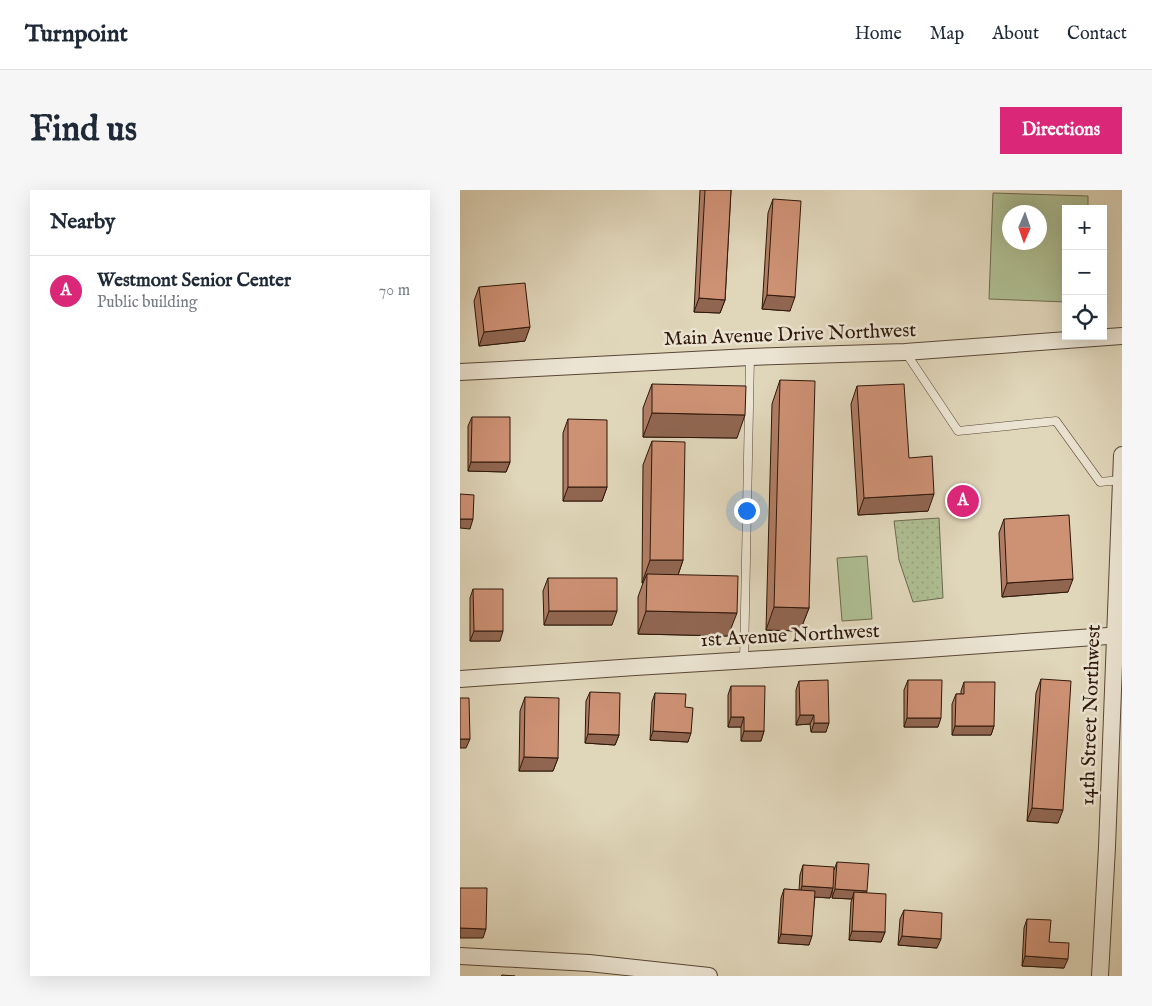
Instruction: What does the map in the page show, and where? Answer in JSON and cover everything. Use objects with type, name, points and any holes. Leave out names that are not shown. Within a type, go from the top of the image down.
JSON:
[{"type":"street","name":"Main Avenue Drive Northwest","points":[[460,372],[750,357],[905,352],[1122,336]]},
{"type":"street","name":"14th Street Northwest","points":[[1100,976],[1119,636],[1122,455]]},
{"type":"street","name":"1st Avenue Northwest","points":[[460,679],[1119,636]]},
{"type":"street","points":[[460,956],[589,963],[709,976]]},
{"type":"lane","points":[[905,352],[958,431],[1056,421],[1100,482],[1121,480]]},
{"type":"lane","points":[[744,660],[750,357]]},
{"type":"green space","points":[[993,193],[1088,196],[1088,205],[1062,205],[1062,302],[989,299]]},
{"type":"green space","points":[[939,518],[943,598],[913,602],[899,560],[894,521]]},
{"type":"green space","points":[[867,556],[872,619],[842,621],[837,558]]},
{"type":"building","points":[[705,190],[731,190],[725,300],[699,298]]},
{"type":"building","points":[[773,199],[801,201],[795,297],[767,295]]},
{"type":"building","points":[[525,283],[530,327],[484,332],[479,287]]},
{"type":"building","points":[[780,380],[815,381],[809,608],[774,607]]},
{"type":"building","points":[[652,384],[746,386],[745,415],[652,413]]},
{"type":"building","points":[[904,384],[909,458],[932,456],[934,494],[864,498],[857,386]]},
{"type":"building","points":[[472,417],[510,417],[510,462],[471,462]]},
{"type":"building","points":[[568,419],[607,420],[607,487],[568,487]]},
{"type":"building","points":[[652,441],[685,442],[683,560],[650,560]]},
{"type":"building","points":[[460,494],[474,495],[473,519],[460,519]]},
{"type":"building","points":[[1069,515],[1073,579],[1007,583],[1004,519]]},
{"type":"building","points":[[647,574],[738,576],[737,613],[646,611]]},
{"type":"building","points":[[548,578],[617,578],[617,611],[549,611]]},
{"type":"building","points":[[473,589],[503,589],[503,631],[474,631]]},
{"type":"building","points":[[1041,679],[1071,681],[1063,810],[1032,808]]},
{"type":"building","points":[[828,680],[829,723],[814,723],[814,715],[800,715],[799,681]]},
{"type":"building","points":[[908,680],[942,680],[941,718],[907,718]]},
{"type":"building","points":[[964,682],[995,682],[994,726],[955,726],[956,694],[964,694]]},
{"type":"building","points":[[731,686],[765,686],[764,731],[744,731],[744,717],[731,717]]},
{"type":"building","points":[[590,692],[620,693],[619,735],[588,734]]},
{"type":"building","points":[[655,693],[686,694],[685,707],[693,708],[691,733],[653,731]]},
{"type":"building","points":[[525,697],[559,698],[558,758],[524,757]]},
{"type":"building","points":[[460,698],[469,698],[470,739],[460,739]]},
{"type":"building","points":[[837,862],[869,864],[867,891],[835,889]]},
{"type":"building","points":[[803,865],[834,867],[833,888],[802,886]]},
{"type":"building","points":[[460,888],[487,888],[486,929],[460,928]]},
{"type":"building","points":[[784,889],[815,891],[812,936],[781,934]]},
{"type":"building","points":[[854,892],[886,894],[885,932],[852,931]]},
{"type":"building","points":[[904,910],[942,913],[941,939],[902,936]]},
{"type":"building","points":[[1027,919],[1051,920],[1049,942],[1069,943],[1068,959],[1025,956]]},
{"type":"place","name":"Westmont Senior Center","points":[[963,501]]}]
